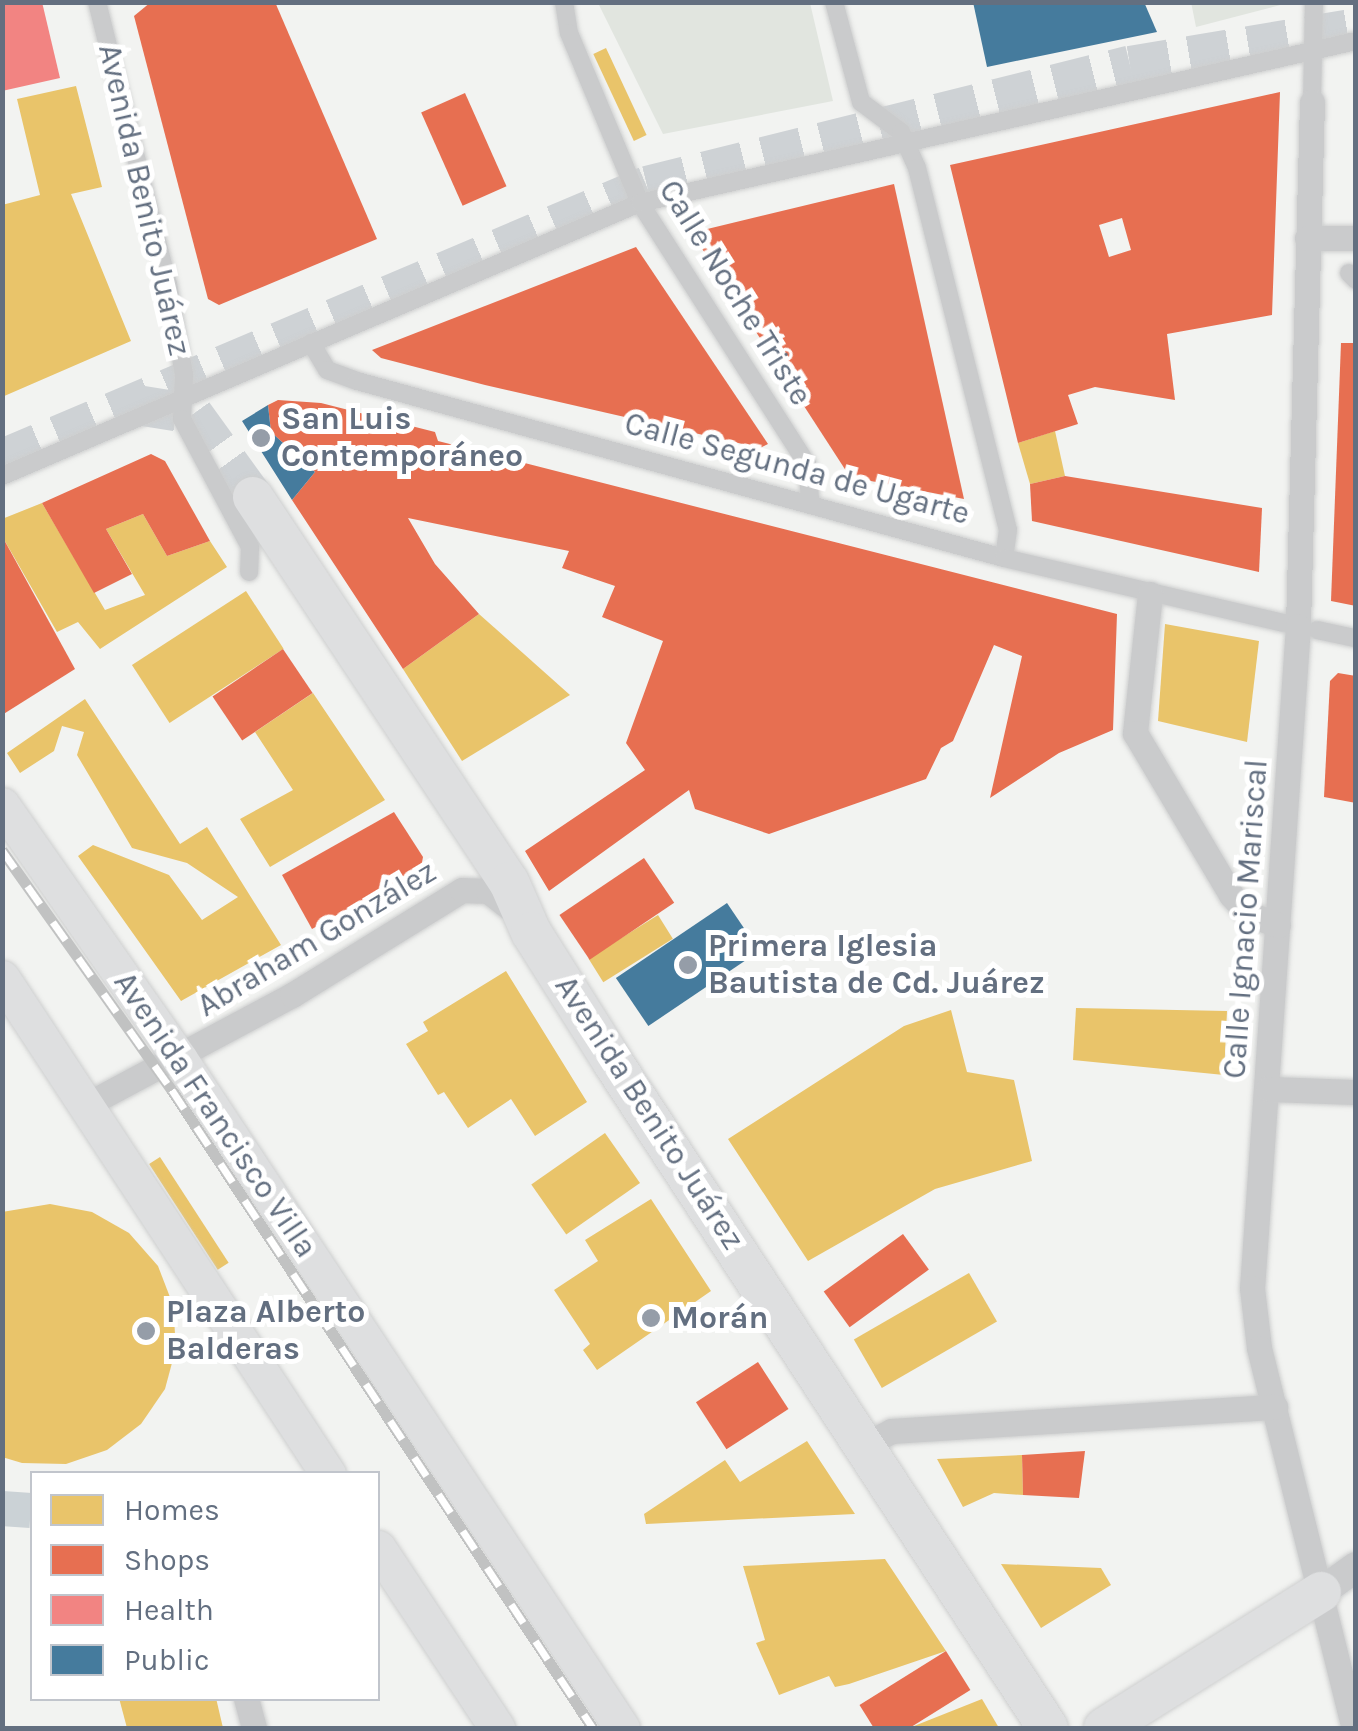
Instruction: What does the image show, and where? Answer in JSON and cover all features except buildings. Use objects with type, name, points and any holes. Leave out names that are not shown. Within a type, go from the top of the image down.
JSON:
[{"type":"main road","name":"Avenida Benito Juárez","points":[[253,497],[509,882],[524,917],[898,1504],[1048,1728]]},
{"type":"main road","name":"Avenida Francisco Villa","points":[[2,805],[179,1058],[622,1728]]},
{"type":"main road","points":[[2,978],[326,1471]]},
{"type":"main road","points":[[381,1553],[497,1728]]},
{"type":"main road","points":[[1104,1728],[1320,1592]]},
{"type":"street","name":"Avenida Benito Juárez","points":[[97,2],[168,284],[184,375],[180,398],[184,425],[250,546],[249,572]]},
{"type":"street","name":"Calle Noche Triste","points":[[564,2],[569,33],[640,203],[807,464],[810,501]]},
{"type":"street","points":[[834,2],[861,102],[907,141],[1008,530],[1004,558]]},
{"type":"street","points":[[1312,102],[1314,2]]},
{"type":"street","points":[[2,476],[640,203],[1314,46],[1356,41]]},
{"type":"street","name":"Calle Ignacio Mariscal","points":[[1312,102],[1298,626],[1252,1288],[1320,1592],[1351,1697],[1354,1728]]},
{"type":"street","points":[[1307,238],[1356,238]]},
{"type":"street","name":"Calle Segunda de Ugarte","points":[[311,344],[327,370],[357,381],[810,501],[1004,558],[1284,623]]},
{"type":"street","points":[[1150,594],[1135,733],[1231,895],[1248,914],[1278,925]]},
{"type":"street","points":[[1317,630],[1356,638]]},
{"type":"street","name":"Abraham González","points":[[88,1104],[179,1058],[462,890],[488,891],[524,917]]},
{"type":"street","points":[[1268,1089],[1356,1092]]},
{"type":"street","points":[[862,1446],[891,1432],[1276,1407]]},
{"type":"street","points":[[1320,1592],[1356,1567]]},
{"type":"street","points":[[247,1701],[254,1728]]},
{"type":"shaded area","points":[[1191,2],[1288,2],[1288,3],[1196,27]]},
{"type":"shaded area","points":[[598,3],[810,3],[833,101],[663,134]]},
{"type":"shaded area","points":[[3,1491],[30,1493],[29,1528],[2,1526]]},
{"type":"tunnel","points":[[2,459],[647,186],[1130,66],[1356,28]]},
{"type":"tunnel","points":[[137,405],[193,414],[253,497]]},
{"type":"railway","points":[[2,850],[172,1090],[593,1728]]},
{"type":"place","name":"San Luis Contemporáneo","points":[[261,438]]},
{"type":"place","name":"Primera Iglesia Bautista de Cd. Juárez","points":[[688,965]]},
{"type":"place","name":"Morán","points":[[651,1318]]},
{"type":"place","name":"Plaza Alberto Balderas","points":[[146,1331]]}]
